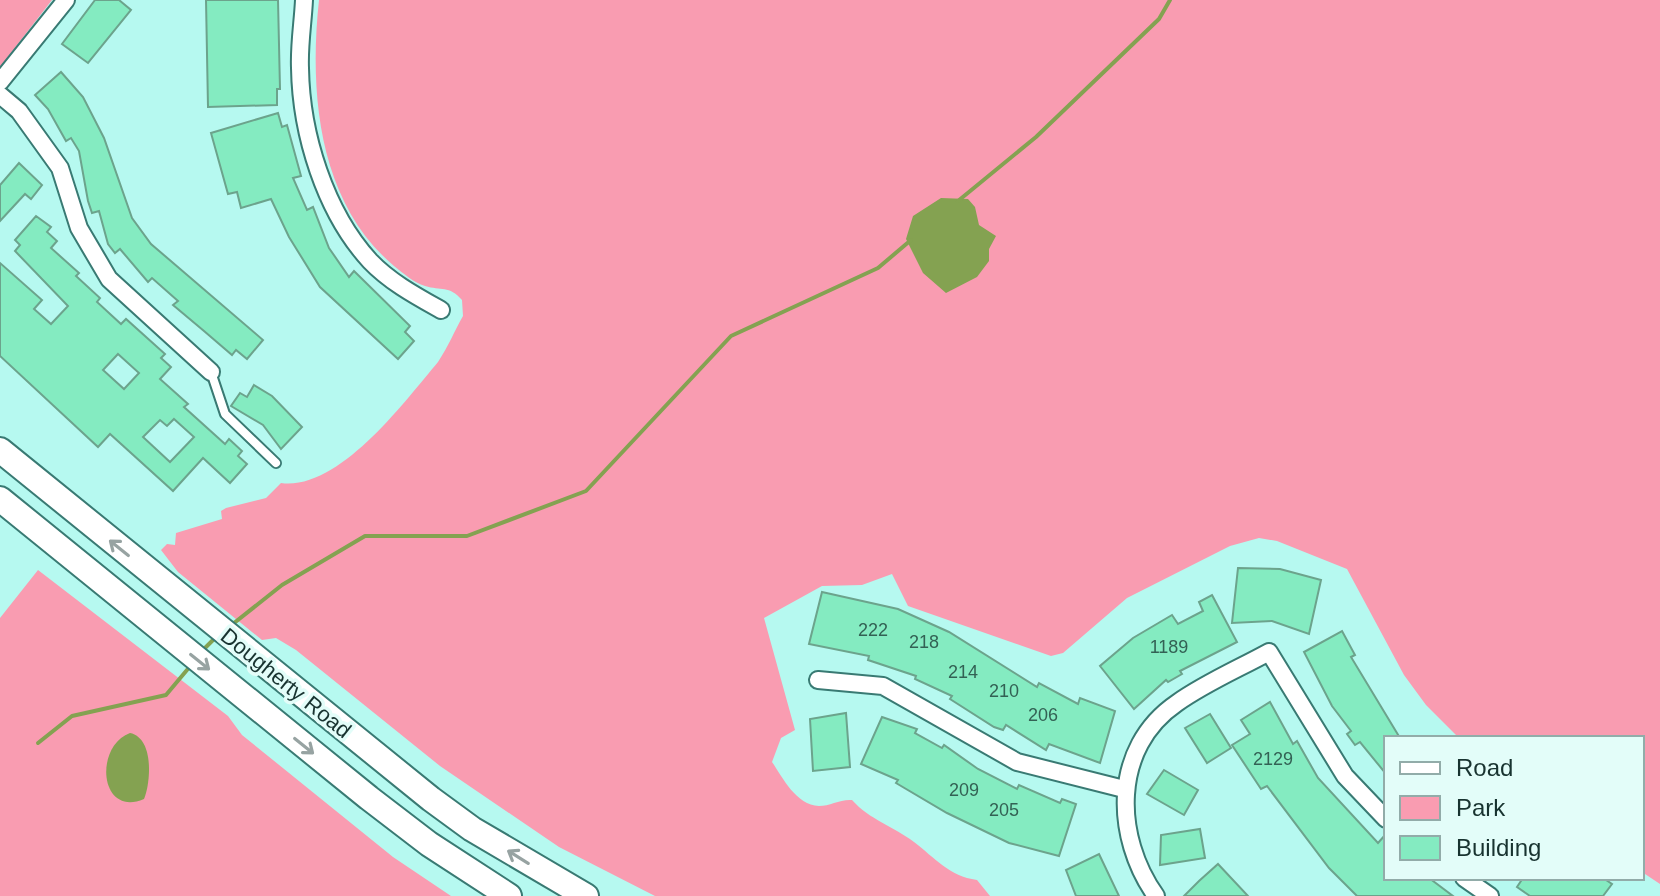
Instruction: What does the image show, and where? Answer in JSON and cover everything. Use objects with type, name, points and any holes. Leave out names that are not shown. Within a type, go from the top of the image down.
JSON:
[{"type":"main road","name":"Dougherty Road","points":[[0,450],[267,668],[472,829],[586,896]]},
{"type":"main road","name":"Dougherty Road","points":[[0,499],[429,844],[509,896]]},
{"type":"street","points":[[0,82],[66,0]]},
{"type":"street","points":[[304,0],[300,68],[304,106],[320,173],[332,202],[351,237],[371,261],[408,291],[441,310]]},
{"type":"street","points":[[0,95],[19,111],[60,168],[79,228],[109,279],[211,372]]},
{"type":"street","points":[[1156,896],[1143,878],[1124,820],[1124,789],[1142,741],[1175,704],[1269,652],[1345,776],[1384,817]]},
{"type":"street","points":[[818,680],[883,686],[1017,762],[1124,789]]},
{"type":"street","points":[[1467,880],[1490,896]]},
{"type":"lane","points":[[211,372],[225,414],[276,463]]},
{"type":"green space","points":[[0,0],[52,0],[0,67]]},
{"type":"green space","points":[[319,0],[1660,0],[1660,884],[1644,873],[1644,736],[1457,736],[1426,705],[1404,675],[1347,569],[1277,541],[1259,538],[1230,546],[1127,598],[1063,653],[1051,656],[908,606],[892,574],[862,585],[822,586],[764,618],[795,730],[781,738],[772,762],[791,790],[804,801],[819,806],[852,800],[866,813],[906,836],[943,866],[977,880],[990,896],[655,896],[559,847],[440,766],[296,650],[276,638],[262,640],[178,572],[161,550],[167,544],[175,545],[176,533],[222,519],[221,511],[226,508],[266,498],[281,483],[303,482],[347,459],[389,420],[438,362],[463,316],[462,300],[457,295],[449,290],[421,285],[405,275],[369,240],[349,210],[334,178],[324,144],[318,108],[316,35]]},
{"type":"green space","points":[[38,570],[228,716],[242,735],[393,857],[451,896],[0,896],[0,618]]},
{"type":"shaded area","points":[[941,198],[968,199],[975,207],[979,225],[996,236],[989,249],[989,261],[977,277],[946,293],[923,273],[906,239],[913,216]]},
{"type":"shaded area","points":[[130,733],[143,743],[149,772],[144,799],[129,802],[118,799],[110,790],[107,765],[118,740]]},
{"type":"building","points":[[95,0],[119,0],[131,10],[88,63],[62,44]]},
{"type":"building","points":[[206,0],[278,0],[280,89],[277,89],[277,105],[208,107]]},
{"type":"building","points":[[61,72],[83,97],[104,138],[132,218],[151,244],[263,340],[247,359],[236,350],[232,355],[173,305],[178,301],[152,278],[148,282],[120,249],[115,253],[108,244],[99,211],[92,213],[88,201],[79,151],[71,138],[66,141],[48,109],[35,95]]},
{"type":"building","points":[[278,113],[282,127],[287,125],[301,176],[293,178],[307,210],[313,207],[329,248],[349,277],[354,271],[410,326],[405,332],[414,341],[398,359],[320,287],[289,237],[271,199],[241,208],[237,192],[228,194],[211,133]]},
{"type":"building","points":[[19,163],[42,185],[31,199],[25,194],[0,221],[0,185]]},
{"type":"building","points":[[36,216],[51,227],[47,232],[57,241],[51,248],[79,273],[76,276],[100,298],[97,302],[121,324],[126,319],[165,354],[161,358],[171,367],[160,379],[188,404],[184,407],[225,444],[229,439],[242,451],[238,456],[247,464],[230,483],[203,458],[173,491],[110,434],[98,447],[0,356],[0,263],[42,300],[34,309],[51,324],[68,306],[15,251],[20,245],[15,240]],"holes":[[[118,354],[139,373],[124,389],[103,370]],[[174,419],[194,437],[170,462],[143,437],[160,420],[167,426]]]},
{"type":"building","points":[[254,385],[272,396],[302,427],[281,449],[263,425],[231,406],[240,393],[247,397]]},
{"type":"building","points":[[1238,568],[1280,569],[1321,580],[1309,634],[1272,621],[1232,623]]},
{"type":"building","points":[[822,592],[898,609],[949,632],[1037,687],[1039,683],[1078,704],[1080,698],[1115,711],[1100,763],[1049,744],[1046,750],[1006,725],[1003,730],[994,727],[950,699],[952,696],[915,679],[916,676],[868,660],[869,656],[809,644]]},
{"type":"building","points":[[1212,595],[1237,642],[1180,671],[1182,674],[1168,682],[1166,680],[1134,709],[1100,666],[1133,638],[1172,615],[1178,624],[1203,611],[1199,602]]},
{"type":"building","points":[[1342,631],[1355,655],[1351,657],[1399,736],[1384,736],[1384,772],[1360,742],[1355,745],[1347,734],[1351,731],[1332,706],[1304,652]]},
{"type":"building","points":[[1270,702],[1293,744],[1297,741],[1318,778],[1378,843],[1384,836],[1384,880],[1432,880],[1453,896],[1357,896],[1329,868],[1267,786],[1261,789],[1232,745],[1250,734],[1241,720]]},
{"type":"building","points":[[846,713],[850,767],[813,771],[810,719]]},
{"type":"building","points":[[1210,714],[1231,748],[1207,763],[1185,728]]},
{"type":"building","points":[[882,717],[917,729],[915,733],[942,748],[944,745],[978,769],[1017,789],[1019,785],[1060,803],[1062,799],[1076,804],[1059,856],[1009,843],[947,813],[896,783],[898,780],[861,764]]},
{"type":"building","points":[[1164,770],[1198,790],[1184,815],[1147,794]]},
{"type":"building","points":[[1200,829],[1205,858],[1160,865],[1161,835]]},
{"type":"building","points":[[1099,854],[1119,896],[1076,896],[1066,870]]},
{"type":"building","points":[[1218,864],[1248,896],[1184,896],[1199,881]]},
{"type":"building","points":[[1522,880],[1606,880],[1612,884],[1603,896],[1530,896],[1517,887]]},
{"type":"waterway","points":[[958,201],[1036,137],[1159,19],[1170,0]]},
{"type":"waterway","points":[[229,627],[282,585],[365,536],[467,536],[586,491],[731,336],[878,268],[911,240]]},
{"type":"waterway","points":[[202,651],[216,637]]},
{"type":"waterway","points":[[38,743],[72,716],[166,695],[192,664]]}]
